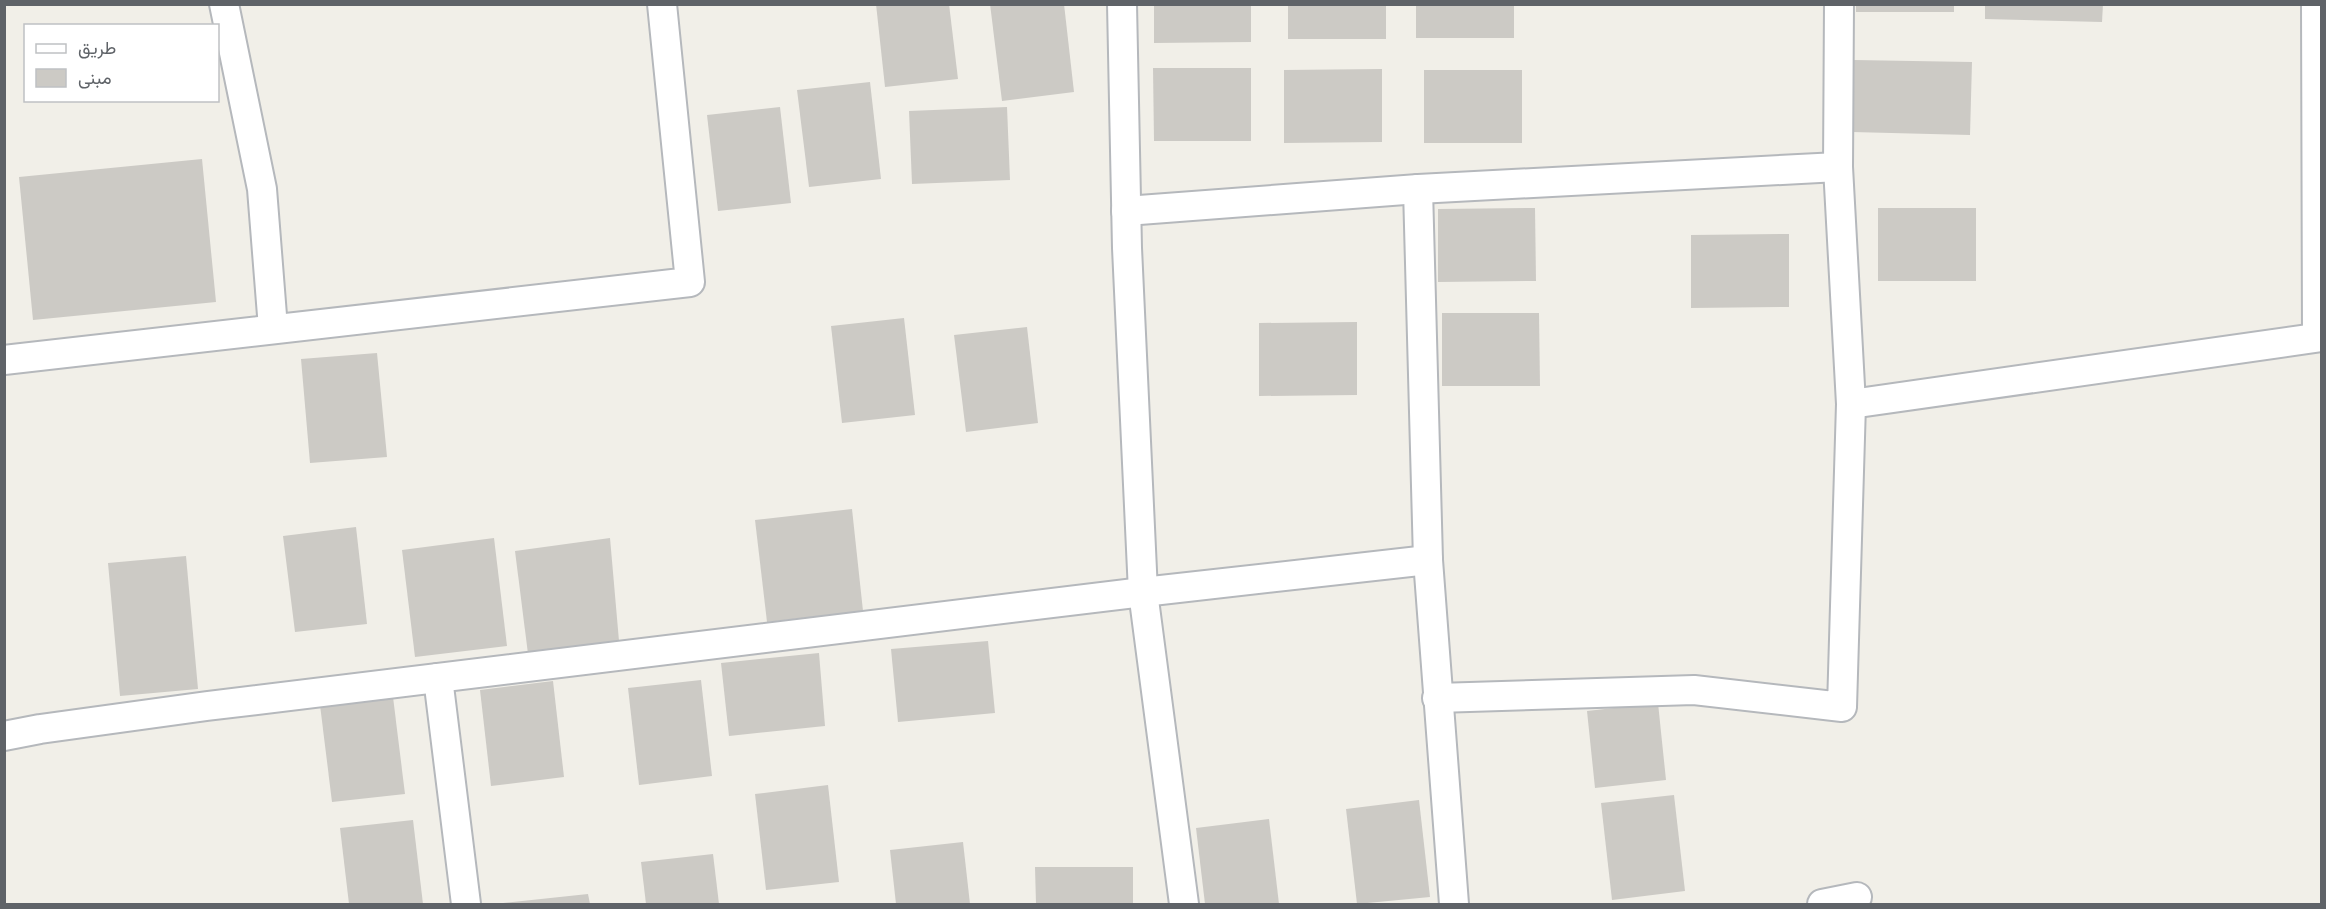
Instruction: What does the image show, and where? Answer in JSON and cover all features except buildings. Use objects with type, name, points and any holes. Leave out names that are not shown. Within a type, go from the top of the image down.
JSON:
[{"type":"street","points":[[224,4],[262,189],[273,328]]},
{"type":"street","points":[[4,360],[690,282],[662,4]]},
{"type":"street","points":[[1122,4],[1126,211],[1143,592],[1184,904]]},
{"type":"street","points":[[1437,699],[1694,690],[1842,707],[1851,404],[1838,167],[1839,4]]},
{"type":"street","points":[[1851,404],[2320,337],[2316,4]]},
{"type":"street","points":[[1126,211],[1418,189],[1838,167]]},
{"type":"street","points":[[1418,189],[1428,560],[1454,904]]},
{"type":"street","points":[[4,736],[184,709],[1143,592],[1428,560]]},
{"type":"street","points":[[438,678],[466,904]]},
{"type":"street","points":[[1822,904],[1857,897]]}]
